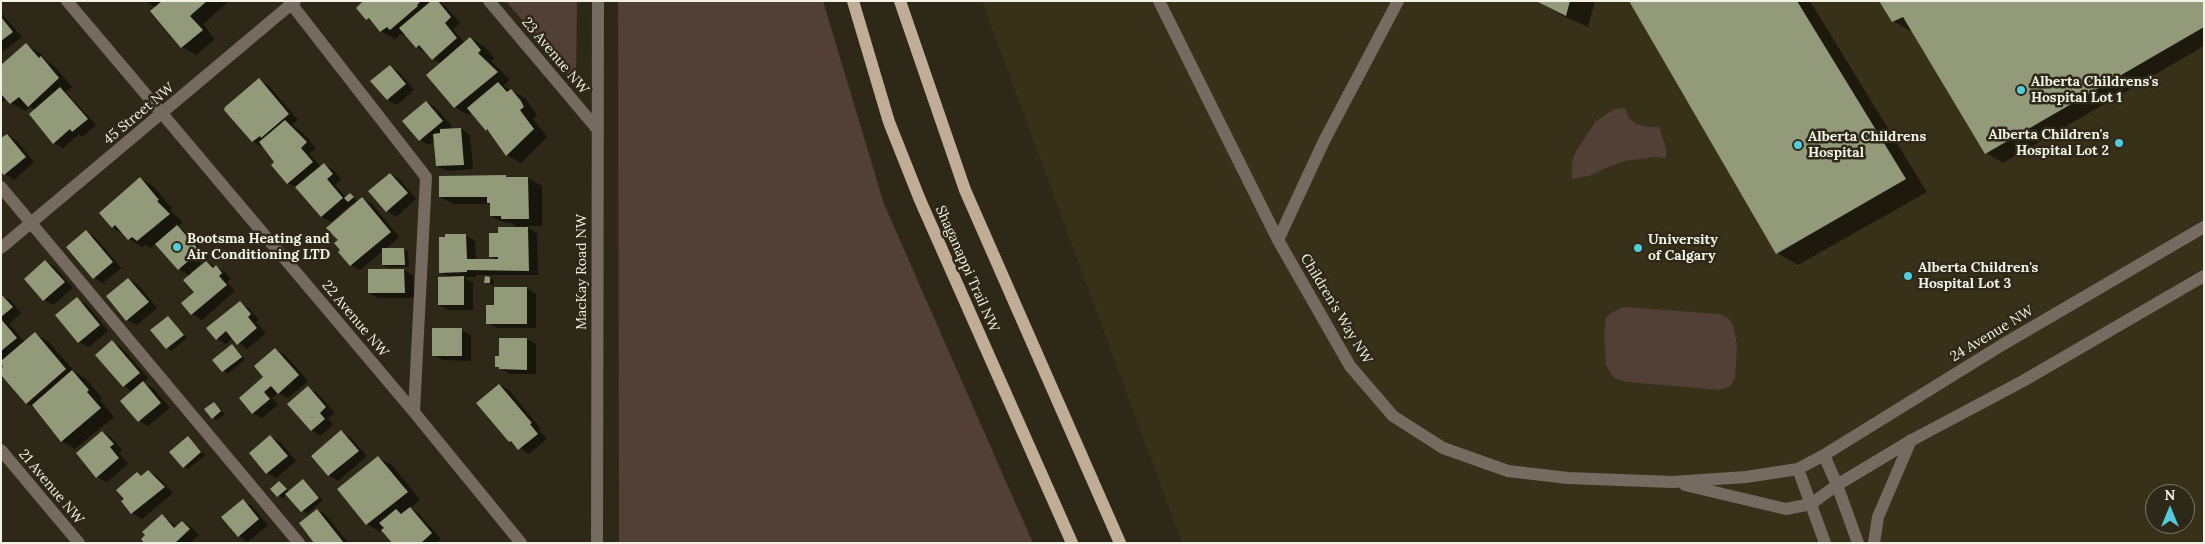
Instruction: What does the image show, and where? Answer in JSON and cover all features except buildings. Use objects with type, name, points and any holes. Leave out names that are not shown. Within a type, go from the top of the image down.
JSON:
[{"type":"main road","name":"Shaganappi Trail NW","points":[[853,1],[889,122],[920,200],[1072,543]]},
{"type":"main road","points":[[900,1],[965,190],[1120,543]]},
{"type":"street","name":"22 Avenue NW","points":[[67,1],[414,412],[521,543]]},
{"type":"street","name":"23 Avenue NW","points":[[489,1],[598,130]]},
{"type":"street","name":"MacKay Road NW","points":[[596,543],[598,1]]},
{"type":"street","name":"Children's Way NW","points":[[1159,1],[1278,240],[1350,366],[1393,416],[1444,448],[1508,471],[1568,478],[1673,482],[1746,477],[1798,469]]},
{"type":"street","points":[[1278,240],[1324,140],[1398,1]]},
{"type":"street","name":"45 Street NW","points":[[1,248],[162,114],[292,2]]},
{"type":"street","points":[[292,2],[426,178],[414,412]]},
{"type":"street","points":[[1,187],[299,543]]},
{"type":"street","name":"24 Avenue NW","points":[[1798,469],[1824,455],[2002,345],[2204,227]]},
{"type":"street","points":[[1811,504],[1837,485],[1912,440],[2023,381],[2204,276]]},
{"type":"street","points":[[1874,543],[1878,517],[1912,440]]},
{"type":"street","name":"21 Avenue NW","points":[[1,450],[79,543]]},
{"type":"street","points":[[1824,455],[1858,543]]},
{"type":"street","points":[[1798,469],[1825,543]]},
{"type":"street","name":"Children's Way NW","points":[[1673,482],[1786,509],[1811,504]]},
{"type":"shaded area","points":[[506,1],[577,1],[576,84]]},
{"type":"shaded area","points":[[618,1],[823,1],[884,204],[1033,543],[619,543]]},
{"type":"shaded area","name":"University of Calgary","points":[[982,1],[2204,1],[2204,543],[1182,543]]},
{"type":"shaded area","points":[[1625,108],[1629,118],[1636,124],[1659,127],[1666,148],[1666,158],[1654,157],[1625,161],[1589,176],[1572,179],[1572,162],[1576,151],[1596,121],[1614,109]]},
{"type":"shaded area","points":[[1624,307],[1719,314],[1729,319],[1733,325],[1737,345],[1735,378],[1732,384],[1719,390],[1627,382],[1615,378],[1606,365],[1604,333],[1606,318],[1611,313]]},
{"type":"place","name":"Alberta Childrens's Hospital Lot 1","points":[[2021,90]]},
{"type":"place","name":"Alberta Children's Hospital Lot 2","points":[[2119,143]]},
{"type":"place","name":"Alberta Childrens Hospital","points":[[1798,145]]},
{"type":"place","name":"Bootsma Heating and Air Conditioning LTD","points":[[177,247]]},
{"type":"place","name":"University of Calgary","points":[[1638,248]]},
{"type":"place","name":"Alberta Children's Hospital Lot 3","points":[[1908,276]]}]
